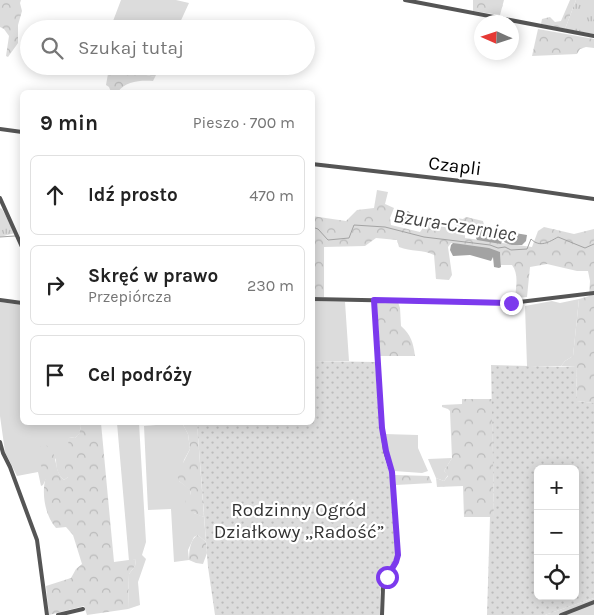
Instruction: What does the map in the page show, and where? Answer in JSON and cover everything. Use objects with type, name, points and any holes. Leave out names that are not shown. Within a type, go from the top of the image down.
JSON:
[{"type":"street","points":[[404,0],[594,36]]},
{"type":"street","points":[[0,129],[20,132]]},
{"type":"street","name":"Czapli","points":[[315,164],[497,185],[594,199]]},
{"type":"street","points":[[0,198],[20,242]]},
{"type":"street","points":[[315,299],[511,303],[594,294]]},
{"type":"street","points":[[0,300],[20,303]]},
{"type":"street","points":[[374,300],[382,428],[392,472],[398,555],[382,592],[382,615]]},
{"type":"street","points":[[0,442],[1,454],[10,467],[37,540],[47,615]]},
{"type":"street","points":[[561,615],[594,602]]},
{"type":"street","points":[[58,615],[83,609]]},
{"type":"green space","points":[[0,0],[21,0],[22,11],[18,25],[18,43],[8,57],[6,56],[9,36],[0,27]]},
{"type":"green space","points":[[121,0],[176,0],[189,3],[181,20],[113,20]]},
{"type":"green space","points":[[473,0],[504,0],[500,15],[473,11]]},
{"type":"green space","points":[[570,0],[576,0],[565,29],[541,24],[542,19],[550,17],[555,22],[561,21]]},
{"type":"green space","points":[[576,0],[594,0],[594,34],[565,29]]},
{"type":"green space","points":[[538,29],[594,39],[594,48],[586,47],[580,49],[577,54],[532,56]]},
{"type":"green space","points":[[108,75],[147,75],[155,77],[153,81],[129,83],[120,90],[110,90],[106,85]]},
{"type":"green space","points":[[377,190],[388,192],[385,204],[394,208],[390,218],[391,225],[420,232],[428,221],[454,228],[456,218],[463,219],[466,217],[483,221],[485,229],[465,232],[465,238],[532,247],[538,231],[544,227],[574,234],[594,229],[594,403],[577,401],[576,367],[561,366],[573,356],[579,299],[589,296],[590,281],[588,271],[577,271],[547,264],[530,267],[527,297],[515,298],[516,272],[512,265],[501,265],[500,252],[451,243],[448,247],[452,275],[449,280],[436,279],[434,255],[399,247],[397,240],[376,238],[365,246],[324,247],[324,297],[315,297],[315,216],[346,221],[357,210],[374,208]]},
{"type":"green space","points":[[0,208],[2,209],[15,233],[0,237]]},
{"type":"green space","points":[[579,299],[573,356],[561,366],[527,366],[525,306],[552,301],[560,303]]},
{"type":"green space","points":[[315,301],[345,302],[349,361],[315,361]]},
{"type":"green space","points":[[0,302],[20,305],[20,425],[81,426],[79,434],[75,438],[69,437],[68,477],[64,480],[60,475],[57,470],[56,458],[41,486],[38,472],[17,476],[5,452],[0,416]]},
{"type":"green space","points":[[398,302],[401,326],[411,339],[415,356],[380,356],[377,303]]},
{"type":"green space","name":"Rodzinny Ogród Działkowy „Radość”","points":[[315,361],[375,362],[380,430],[383,452],[390,476],[396,555],[380,592],[380,615],[215,615],[208,567],[197,425],[315,425]]},
{"type":"green space","points":[[491,365],[576,367],[577,401],[594,403],[594,598],[545,615],[487,615],[490,517],[494,516]]},
{"type":"green space","points":[[462,399],[492,399],[494,517],[464,517],[463,486],[437,487],[436,478],[444,481],[448,476],[444,471],[452,458],[450,411],[442,407],[442,405],[462,404]]},
{"type":"green space","points":[[79,425],[101,425],[114,562],[136,559],[135,566],[129,574],[128,609],[87,615],[84,606],[49,615],[46,586],[71,578],[76,569],[82,564],[73,535],[66,527],[56,528],[49,517],[44,497],[46,477],[39,461],[39,448],[44,444],[49,447],[60,476],[64,480],[68,477],[65,468],[69,437],[75,438],[79,434],[81,426]]},
{"type":"green space","points":[[117,425],[139,425],[146,542],[142,555],[146,559],[138,582],[140,605],[128,609],[129,574],[135,566],[136,559],[129,561]]},
{"type":"green space","points":[[183,425],[188,434],[190,449],[184,460],[179,481],[191,490],[190,495],[194,513],[204,517],[206,542],[198,535],[194,537],[188,550],[189,560],[174,562],[171,509],[148,510],[144,426]]},
{"type":"green space","points":[[183,425],[197,425],[204,517],[188,507],[185,500],[191,491],[179,481],[177,475],[190,449],[188,434]]},
{"type":"green space","points":[[384,434],[418,435],[418,448],[428,471],[422,473],[394,471]]},
{"type":"green space","points":[[452,458],[444,471],[448,475],[444,481],[436,478],[428,459]]},
{"type":"green space","points":[[395,475],[429,476],[432,483],[396,485]]},
{"type":"green space","points":[[198,535],[206,542],[207,553],[203,564],[189,560],[192,542]]},
{"type":"green space","points":[[594,598],[594,615],[545,615]]},
{"type":"shaded area","points":[[408,211],[413,215],[410,224],[407,226],[397,223],[398,219]]},
{"type":"shaded area","points":[[484,229],[504,235],[501,244],[477,240],[476,238],[481,230]]},
{"type":"shaded area","points":[[509,232],[527,235],[526,241],[522,245],[511,245],[504,242]]},
{"type":"shaded area","points":[[453,243],[489,248],[500,252],[501,267],[494,267],[493,257],[491,261],[470,255],[453,256],[450,250]]},
{"type":"waterway","name":"Bzura-Czerniec","points":[[315,228],[328,240],[349,238],[354,225],[385,227],[424,237],[490,245],[498,248],[505,247],[511,250],[527,249],[531,239],[541,244],[558,237],[585,248],[594,244]]},
{"type":"waterway","name":"Bzura-Czerniec","points":[[0,237],[15,236]]},
{"type":"route","points":[[387,577],[398,555],[392,472],[382,428],[374,300],[511,303]]}]
